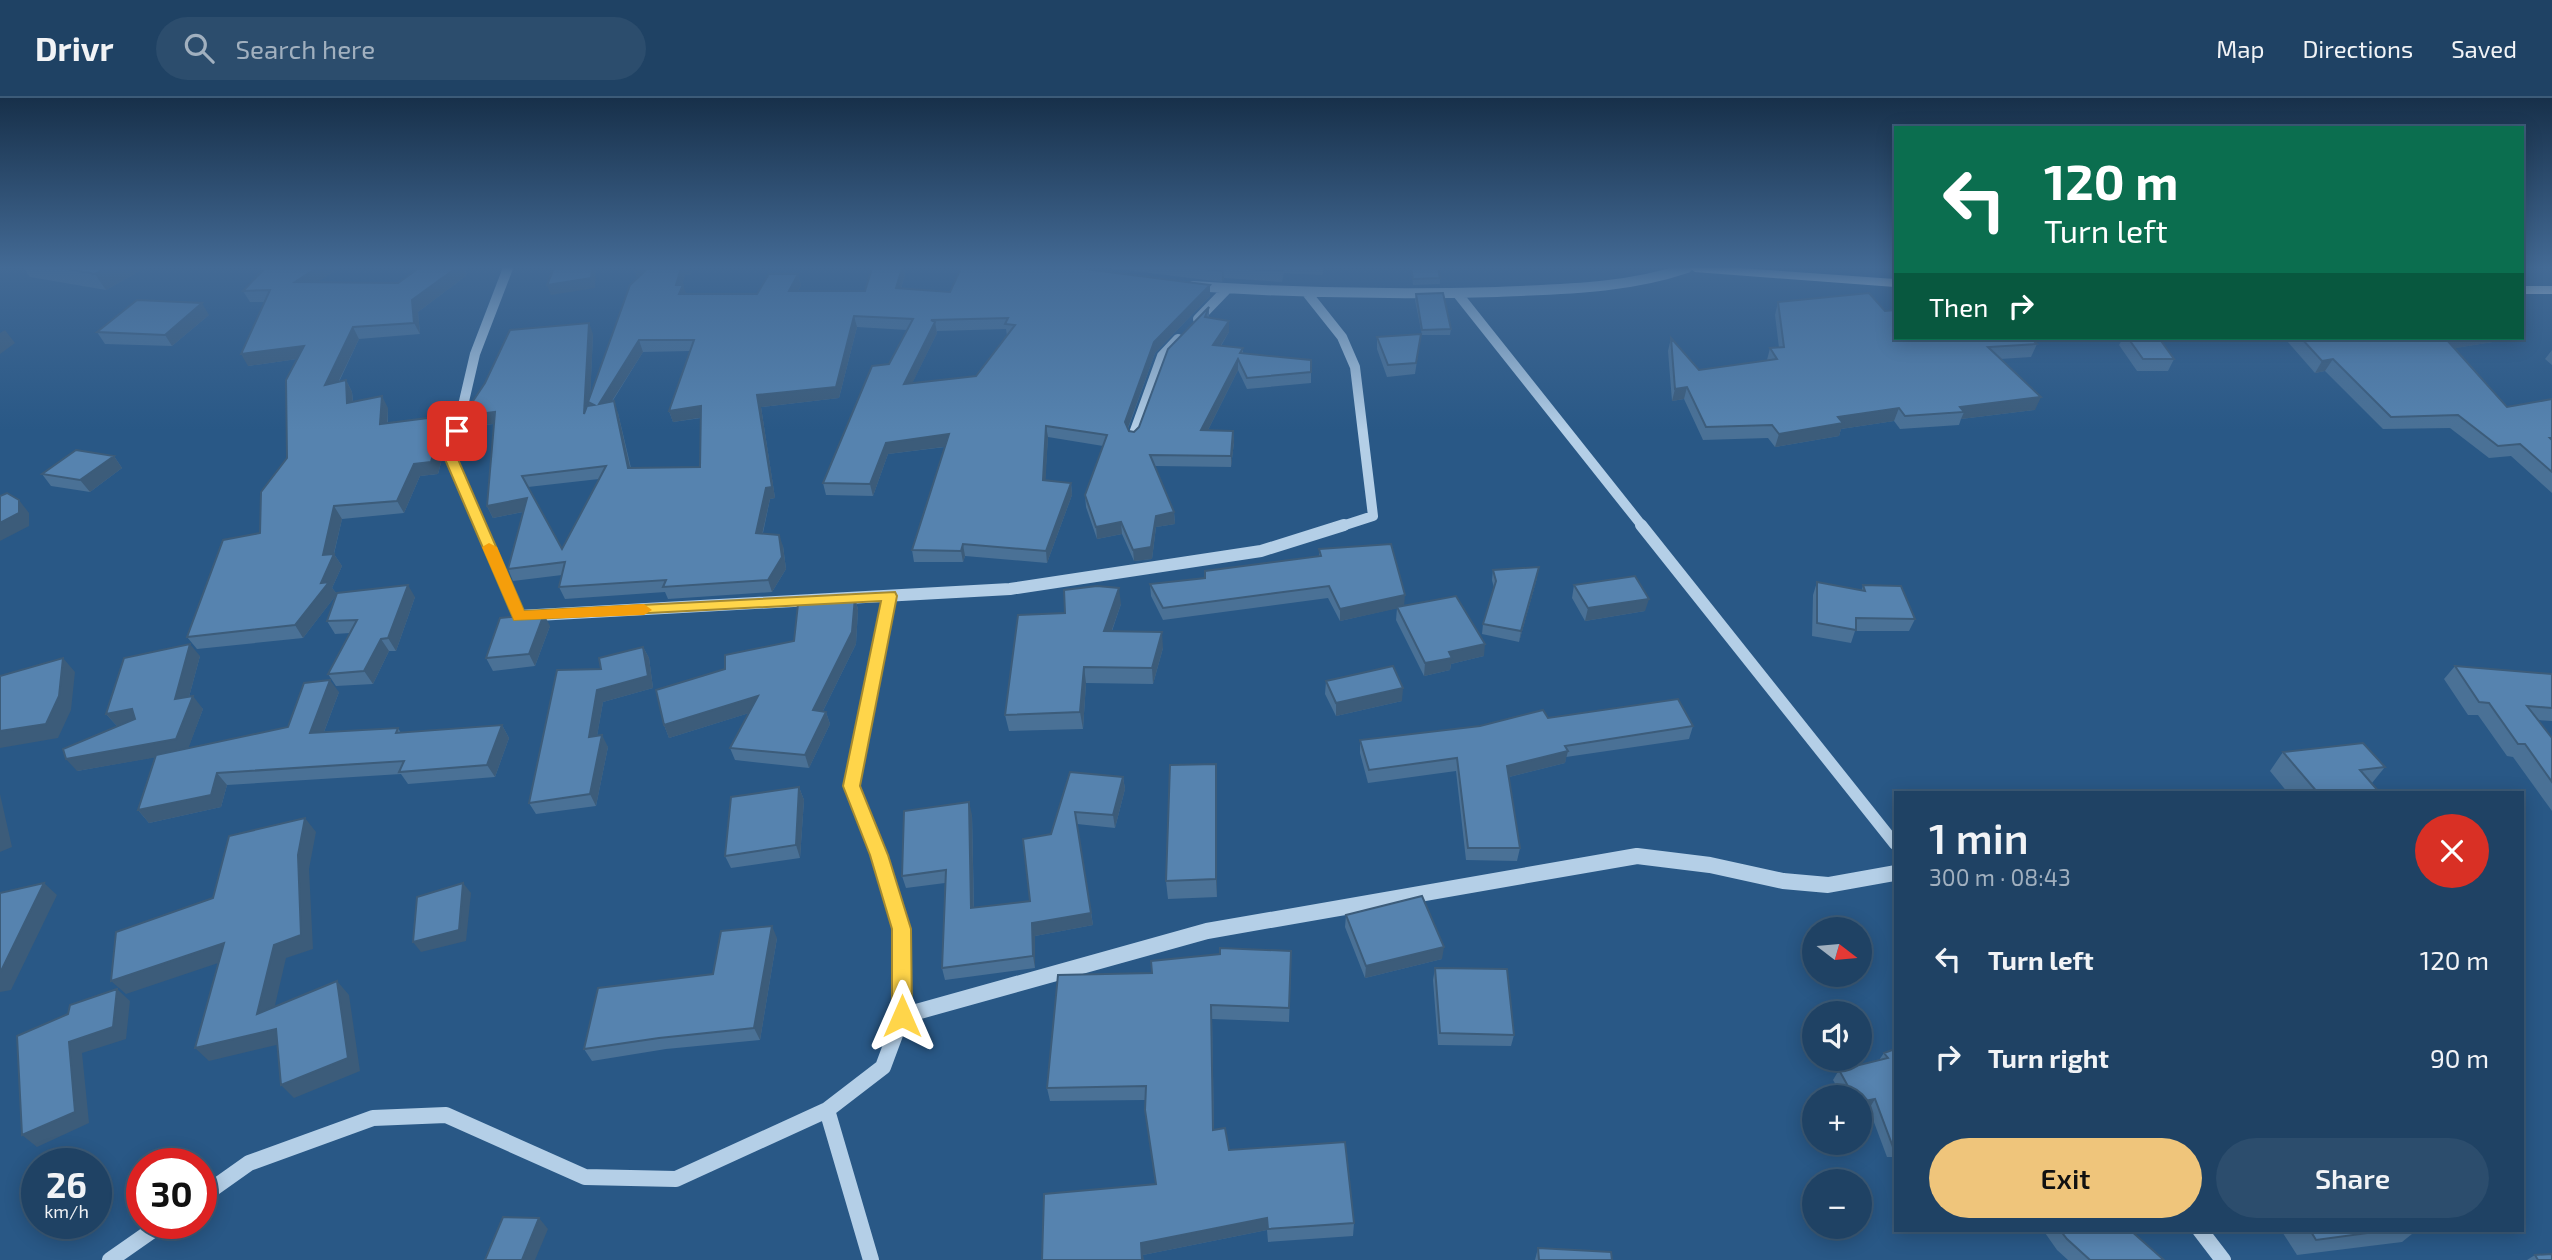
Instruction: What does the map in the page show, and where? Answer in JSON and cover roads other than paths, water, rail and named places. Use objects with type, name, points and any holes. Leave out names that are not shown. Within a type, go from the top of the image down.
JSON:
[{"type":"street","points":[[487,322],[475,354],[451,457],[519,616],[1010,589],[1261,551],[1373,516],[1355,367],[1342,337],[1330,322]]},
{"type":"street","points":[[1133,436],[1162,356],[1195,322]]},
{"type":"street","points":[[1480,322],[1894,844]]},
{"type":"street","points":[[217,1186],[249,1163],[373,1118],[446,1115],[585,1177],[676,1179],[827,1110],[883,1066],[902,1016],[902,929],[879,855],[852,786],[889,596]]},
{"type":"street","points":[[902,1016],[1207,931],[1637,856],[1710,865],[1783,881],[1828,884],[1894,873]]},
{"type":"street","points":[[827,1110],[871,1260]]},
{"type":"street","points":[[2202,1232],[2223,1260]]},
{"type":"street","points":[[110,1260],[140,1239]]}]
